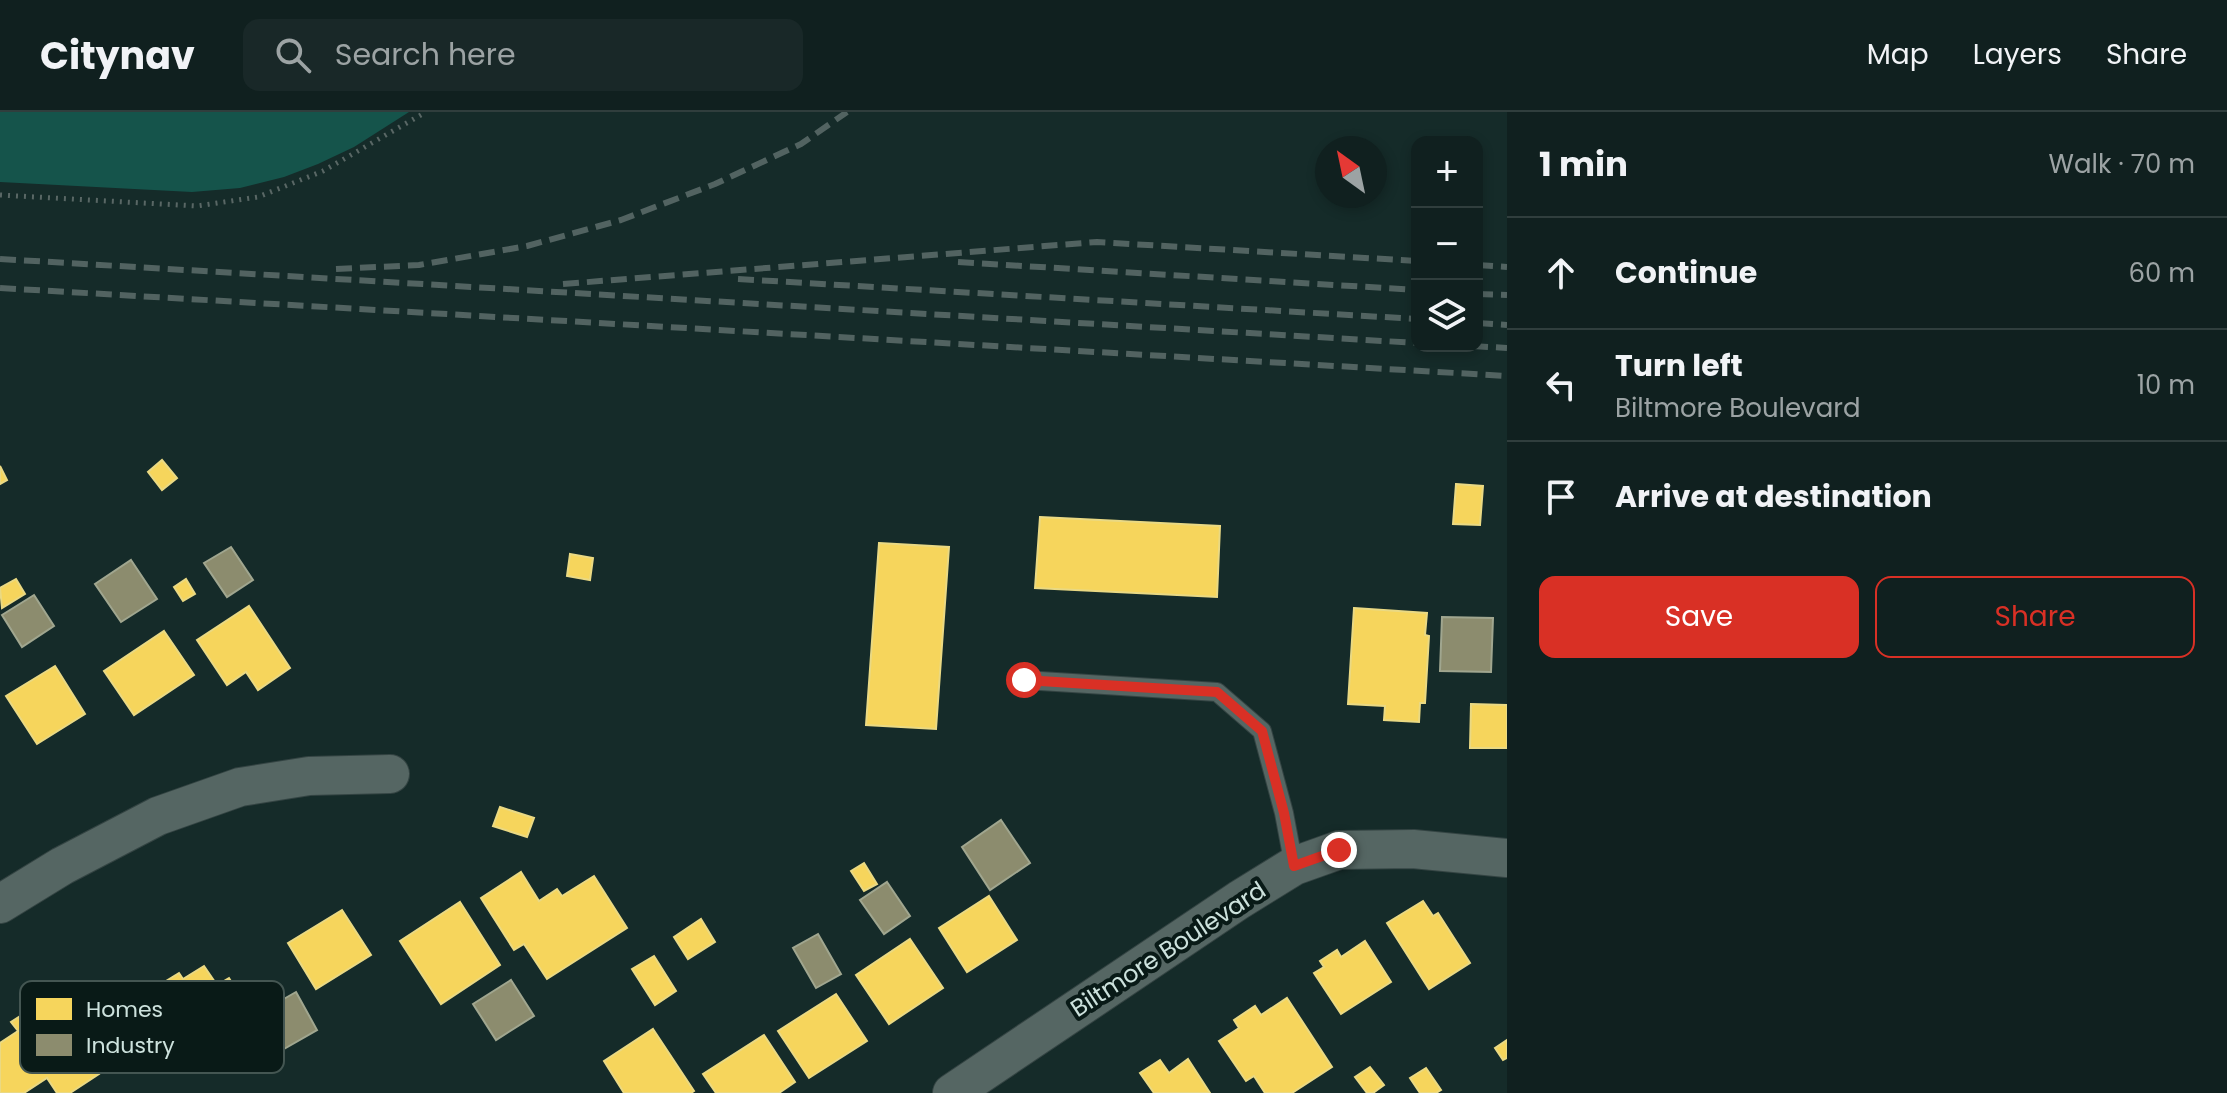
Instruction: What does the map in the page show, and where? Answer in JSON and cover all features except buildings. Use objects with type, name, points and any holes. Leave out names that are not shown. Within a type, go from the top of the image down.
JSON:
[{"type":"street","points":[[0,904],[62,866],[158,816],[240,787],[309,776],[390,774]]},
{"type":"street","name":"Biltmore Boulevard","points":[[952,1093],[1294,866],[1339,850],[1413,849],[1503,864]]},
{"type":"lane","points":[[1024,680],[1217,692],[1262,731],[1284,813],[1294,866]]},
{"type":"path","points":[[0,195],[197,206],[258,197],[323,171],[426,112]]},
{"type":"green space","points":[[0,112],[409,112],[354,147],[284,177],[240,188],[192,192],[0,182]]},
{"type":"railway","points":[[336,269],[419,265],[527,246],[621,220],[715,184],[801,144],[847,112]]},
{"type":"railway","points":[[563,284],[1097,242],[1411,261]]},
{"type":"railway","points":[[0,259],[1411,343]]},
{"type":"railway","points":[[958,262],[1411,290]]},
{"type":"railway","points":[[1483,265],[1507,267]]},
{"type":"railway","points":[[738,279],[1411,319]]},
{"type":"railway","points":[[0,288],[1507,376]]},
{"type":"railway","points":[[1483,294],[1507,295]]},
{"type":"railway","points":[[1483,323],[1507,325]]},
{"type":"railway","points":[[1483,347],[1507,348]]},
{"type":"route","points":[[1024,680],[1217,692],[1262,731],[1284,813],[1294,866],[1339,850]]}]
